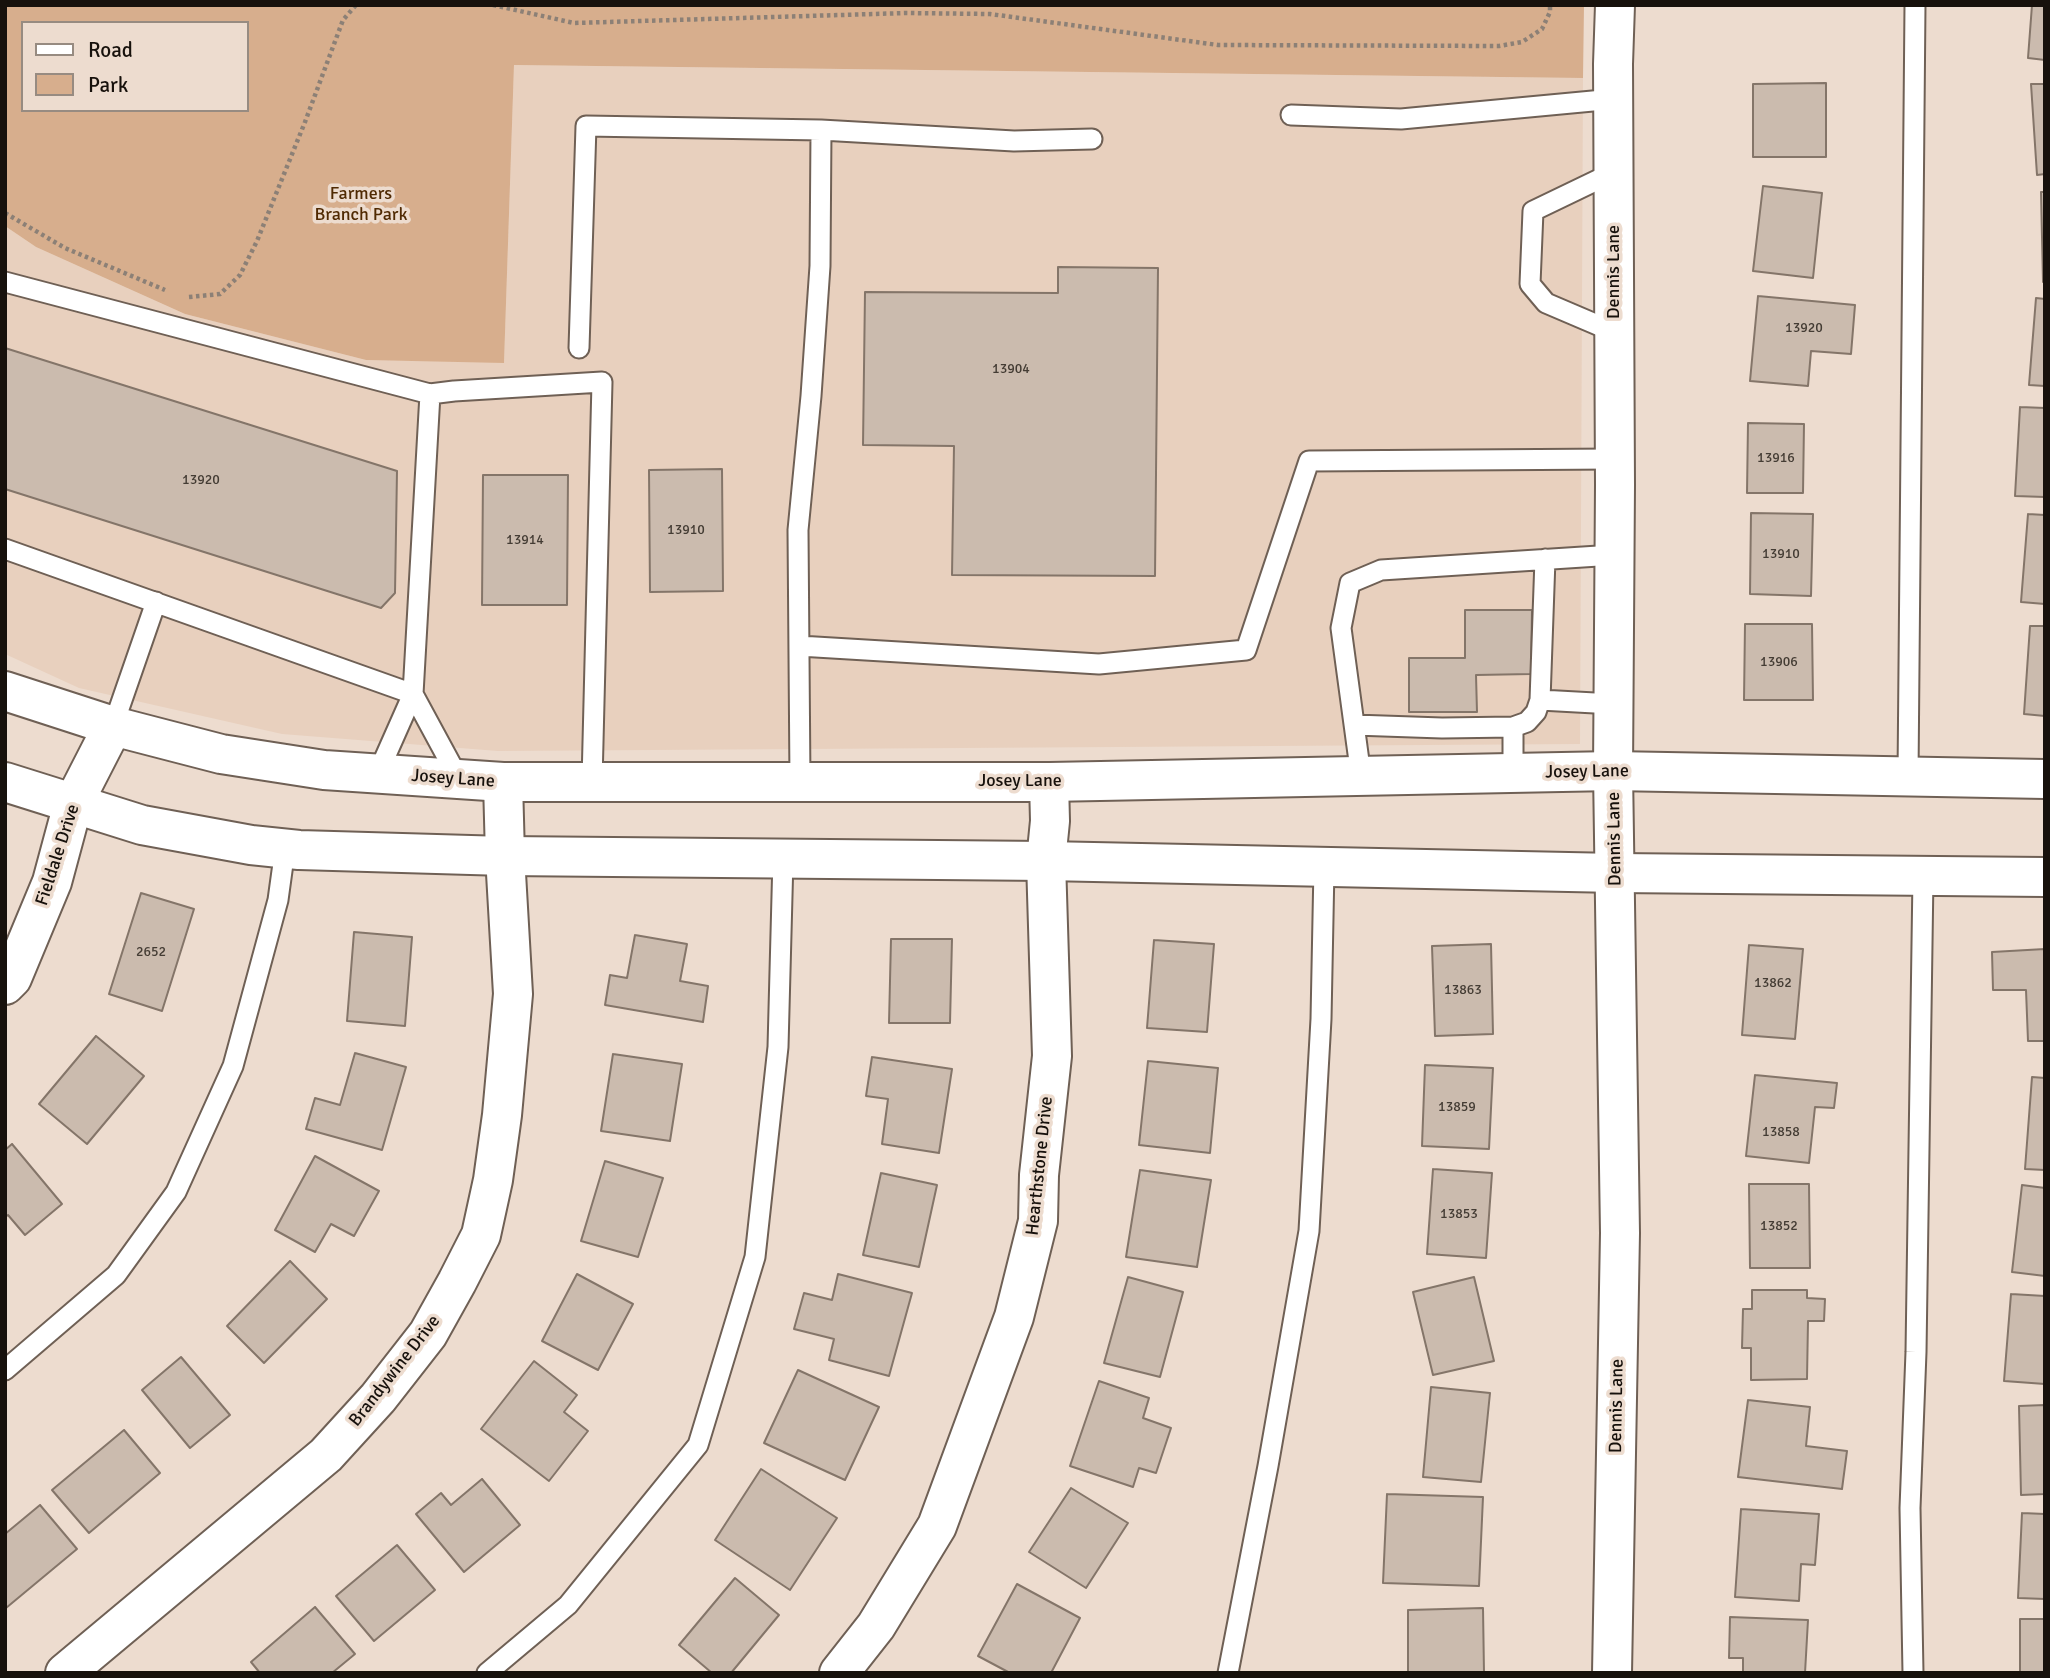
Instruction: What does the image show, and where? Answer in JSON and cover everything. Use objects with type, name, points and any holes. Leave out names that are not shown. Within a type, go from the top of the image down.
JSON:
[{"type":"main road","name":"Dennis Lane","points":[[1612,1673],[1620,1233],[1613,771],[1615,5]]},
{"type":"main road","name":"Josey Lane","points":[[5,691],[113,726],[221,754],[324,770],[503,782],[1049,782],[1613,771],[2045,779]]},
{"type":"main road","name":"Fieldale Drive","points":[[5,985],[12,978],[52,882],[74,804],[113,726]]},
{"type":"main road","points":[[5,782],[142,825],[285,849],[505,856],[1046,861],[1616,873],[2045,877]]},
{"type":"main road","name":"Brandywine Drive","points":[[65,1673],[326,1455],[378,1398],[420,1344],[481,1235],[493,1180],[502,1115],[513,994],[503,782]]},
{"type":"main road","name":"Hearthstone Drive","points":[[839,1673],[876,1626],[937,1527],[1014,1317],[1038,1221],[1052,1056],[1046,861],[1050,821],[1049,782]]},
{"type":"lane","points":[[1908,776],[1915,5]]},
{"type":"lane","points":[[1292,115],[1401,118],[1614,99]]},
{"type":"lane","points":[[579,348],[586,126],[821,130],[1014,141],[1092,139]]},
{"type":"lane","points":[[800,782],[798,530],[820,266],[821,130]]},
{"type":"lane","points":[[1614,172],[1533,211],[1530,284],[1546,303],[1615,332]]},
{"type":"lane","points":[[5,282],[430,394],[602,382],[592,782]]},
{"type":"lane","points":[[378,773],[413,694],[430,394]]},
{"type":"lane","points":[[799,646],[1099,664],[1246,650],[1309,461],[1615,459]]},
{"type":"lane","points":[[5,549],[413,694],[459,779]]},
{"type":"lane","points":[[1361,776],[1341,628],[1350,583],[1381,569],[1614,555]]},
{"type":"lane","points":[[1354,726],[1513,727],[1527,722],[1536,712],[1540,700],[1545,559]]},
{"type":"lane","points":[[113,726],[156,602]]},
{"type":"lane","points":[[1540,700],[1613,704]]},
{"type":"lane","points":[[1513,727],[1513,772]]},
{"type":"lane","points":[[5,1370],[116,1275],[176,1192],[233,1066],[278,900],[285,849]]},
{"type":"lane","points":[[487,1673],[568,1605],[698,1445],[755,1257],[778,1047],[783,858]]},
{"type":"lane","points":[[1228,1673],[1310,1231],[1321,1019],[1324,867]]},
{"type":"lane","points":[[1913,1673],[1910,1508],[1916,1352],[1923,876]]},
{"type":"path","points":[[183,298],[220,294],[240,275],[257,241],[343,20],[356,5]]},
{"type":"path","points":[[493,5],[574,23],[907,13],[990,14],[1218,45],[1486,46],[1522,42],[1542,29],[1550,12],[1550,5]]},
{"type":"path","points":[[5,213],[65,248],[171,293]]},
{"type":"shaded area","points":[[514,65],[1583,78],[1580,744],[498,751],[282,734],[79,688],[5,654],[5,226],[36,247],[185,314],[366,360],[504,362]]},
{"type":"green space","name":"Farmers Branch Park","points":[[5,5],[1584,5],[1583,78],[514,65],[504,363],[366,360],[185,314],[36,247],[5,226]]},
{"type":"building","points":[[2032,5],[2045,5],[2045,60],[2028,58]]},
{"type":"building","points":[[1826,83],[1826,157],[1753,157],[1753,84]]},
{"type":"building","points":[[2031,84],[2045,84],[2045,174],[2037,175]]},
{"type":"building","points":[[1763,186],[1822,193],[1813,278],[1753,271]]},
{"type":"building","points":[[2041,192],[2045,192],[2045,282],[2043,282]]},
{"type":"building","points":[[1058,267],[1158,268],[1155,576],[952,575],[954,446],[863,445],[865,292],[1058,293]]},
{"type":"building","points":[[1758,296],[1855,305],[1851,354],[1811,351],[1808,386],[1750,381]]},
{"type":"building","points":[[2036,298],[2045,299],[2045,386],[2029,385]]},
{"type":"building","points":[[5,348],[397,471],[395,593],[381,608],[5,489]]},
{"type":"building","points":[[2020,407],[2045,408],[2045,497],[2015,496]]},
{"type":"building","points":[[1748,423],[1804,424],[1803,493],[1747,493]]},
{"type":"building","points":[[722,469],[723,591],[650,592],[649,470]]},
{"type":"building","points":[[483,475],[568,475],[567,605],[482,605]]},
{"type":"building","points":[[1751,513],[1813,514],[1811,596],[1750,594]]},
{"type":"building","points":[[2028,514],[2045,515],[2045,604],[2021,602]]},
{"type":"building","points":[[1465,610],[1532,610],[1531,674],[1476,675],[1477,712],[1409,712],[1409,658],[1465,658]]},
{"type":"building","points":[[1745,624],[1812,624],[1813,700],[1744,700]]},
{"type":"building","points":[[2030,626],[2045,626],[2045,716],[2024,714]]},
{"type":"building","points":[[141,893],[194,909],[162,1011],[109,994]]},
{"type":"building","points":[[354,932],[412,937],[405,1026],[347,1021]]},
{"type":"building","points":[[635,935],[687,944],[680,981],[708,986],[703,1022],[605,1005],[610,975],[627,978]]},
{"type":"building","points":[[891,939],[952,939],[950,1023],[889,1023]]},
{"type":"building","points":[[1154,940],[1214,944],[1207,1032],[1147,1028]]},
{"type":"building","points":[[1491,944],[1493,1034],[1435,1036],[1432,946]]},
{"type":"building","points":[[1749,945],[1803,949],[1795,1039],[1742,1035]]},
{"type":"building","points":[[2045,949],[2045,1041],[2028,1041],[2026,990],[1993,990],[1992,952]]},
{"type":"building","points":[[96,1036],[144,1076],[87,1144],[39,1104]]},
{"type":"building","points":[[355,1053],[406,1067],[382,1150],[306,1129],[315,1098],[340,1105]]},
{"type":"building","points":[[613,1054],[682,1064],[670,1141],[601,1131]]},
{"type":"building","points":[[872,1057],[952,1069],[939,1153],[882,1144],[888,1099],[866,1096]]},
{"type":"building","points":[[1148,1061],[1218,1068],[1210,1153],[1139,1145]]},
{"type":"building","points":[[1425,1065],[1493,1068],[1489,1149],[1422,1146]]},
{"type":"building","points":[[1755,1075],[1837,1083],[1834,1108],[1815,1107],[1809,1163],[1746,1156]]},
{"type":"building","points":[[2032,1077],[2045,1078],[2045,1170],[2025,1169]]},
{"type":"building","points":[[12,1144],[62,1204],[25,1235],[8,1215],[5,1217],[5,1150]]},
{"type":"building","points":[[315,1156],[379,1191],[354,1236],[331,1224],[315,1252],[275,1230]]},
{"type":"building","points":[[605,1161],[663,1178],[638,1257],[581,1241]]},
{"type":"building","points":[[1433,1169],[1492,1173],[1486,1258],[1427,1254]]},
{"type":"building","points":[[1140,1170],[1211,1180],[1197,1267],[1126,1257]]},
{"type":"building","points":[[881,1173],[937,1185],[919,1267],[863,1255]]},
{"type":"building","points":[[1749,1184],[1809,1184],[1810,1268],[1750,1268]]},
{"type":"building","points":[[2022,1185],[2045,1188],[2045,1276],[2012,1272]]},
{"type":"building","points":[[290,1261],[327,1299],[264,1363],[227,1326]]},
{"type":"building","points":[[577,1274],[633,1304],[598,1370],[542,1341]]},
{"type":"building","points":[[838,1274],[912,1293],[889,1376],[829,1360],[834,1339],[794,1329],[804,1293],[832,1300]]},
{"type":"building","points":[[1128,1277],[1183,1292],[1160,1377],[1104,1363]]},
{"type":"building","points":[[1474,1277],[1494,1361],[1433,1375],[1413,1292]]},
{"type":"building","points":[[1752,1290],[1807,1290],[1807,1298],[1825,1299],[1824,1321],[1808,1321],[1807,1379],[1751,1380],[1751,1348],[1742,1348],[1743,1309],[1752,1309]]},
{"type":"building","points":[[2011,1294],[2045,1296],[2045,1384],[2004,1381]]},
{"type":"building","points":[[181,1357],[230,1415],[190,1448],[142,1390]]},
{"type":"building","points":[[534,1361],[577,1395],[564,1412],[588,1431],[549,1481],[481,1429]]},
{"type":"building","points":[[798,1370],[879,1407],[845,1480],[764,1443]]},
{"type":"building","points":[[1099,1381],[1149,1398],[1143,1418],[1171,1428],[1156,1473],[1139,1468],[1133,1487],[1070,1466]]},
{"type":"building","points":[[1431,1387],[1490,1393],[1481,1482],[1423,1477]]},
{"type":"building","points":[[1748,1400],[1810,1407],[1806,1446],[1847,1451],[1842,1489],[1738,1477]]},
{"type":"building","points":[[2045,1405],[2045,1494],[2021,1495],[2019,1406]]},
{"type":"building","points":[[124,1430],[160,1473],[89,1533],[52,1490]]},
{"type":"building","points":[[761,1469],[837,1518],[790,1590],[715,1540]]},
{"type":"building","points":[[482,1479],[520,1525],[464,1572],[416,1514],[441,1493],[451,1505]]},
{"type":"building","points":[[1071,1488],[1128,1523],[1086,1588],[1029,1552]]},
{"type":"building","points":[[1387,1494],[1483,1497],[1479,1586],[1383,1583]]},
{"type":"building","points":[[40,1505],[77,1549],[6,1608],[5,1534]]},
{"type":"building","points":[[1741,1509],[1819,1514],[1815,1565],[1801,1564],[1799,1601],[1735,1597]]},
{"type":"building","points":[[2022,1513],[2045,1514],[2045,1599],[2018,1598]]},
{"type":"building","points":[[397,1545],[435,1590],[374,1641],[336,1596]]},
{"type":"building","points":[[735,1578],[779,1615],[731,1673],[712,1673],[679,1645]]},
{"type":"building","points":[[1017,1584],[1080,1618],[1051,1673],[1010,1673],[978,1656]]},
{"type":"building","points":[[315,1607],[355,1654],[332,1673],[260,1673],[251,1662]]},
{"type":"building","points":[[1483,1608],[1484,1673],[1408,1673],[1408,1610]]},
{"type":"building","points":[[1730,1617],[1808,1620],[1805,1673],[1743,1673],[1743,1658],[1729,1658]]},
{"type":"building","points":[[2020,1619],[2045,1619],[2045,1673],[2020,1673]]}]
